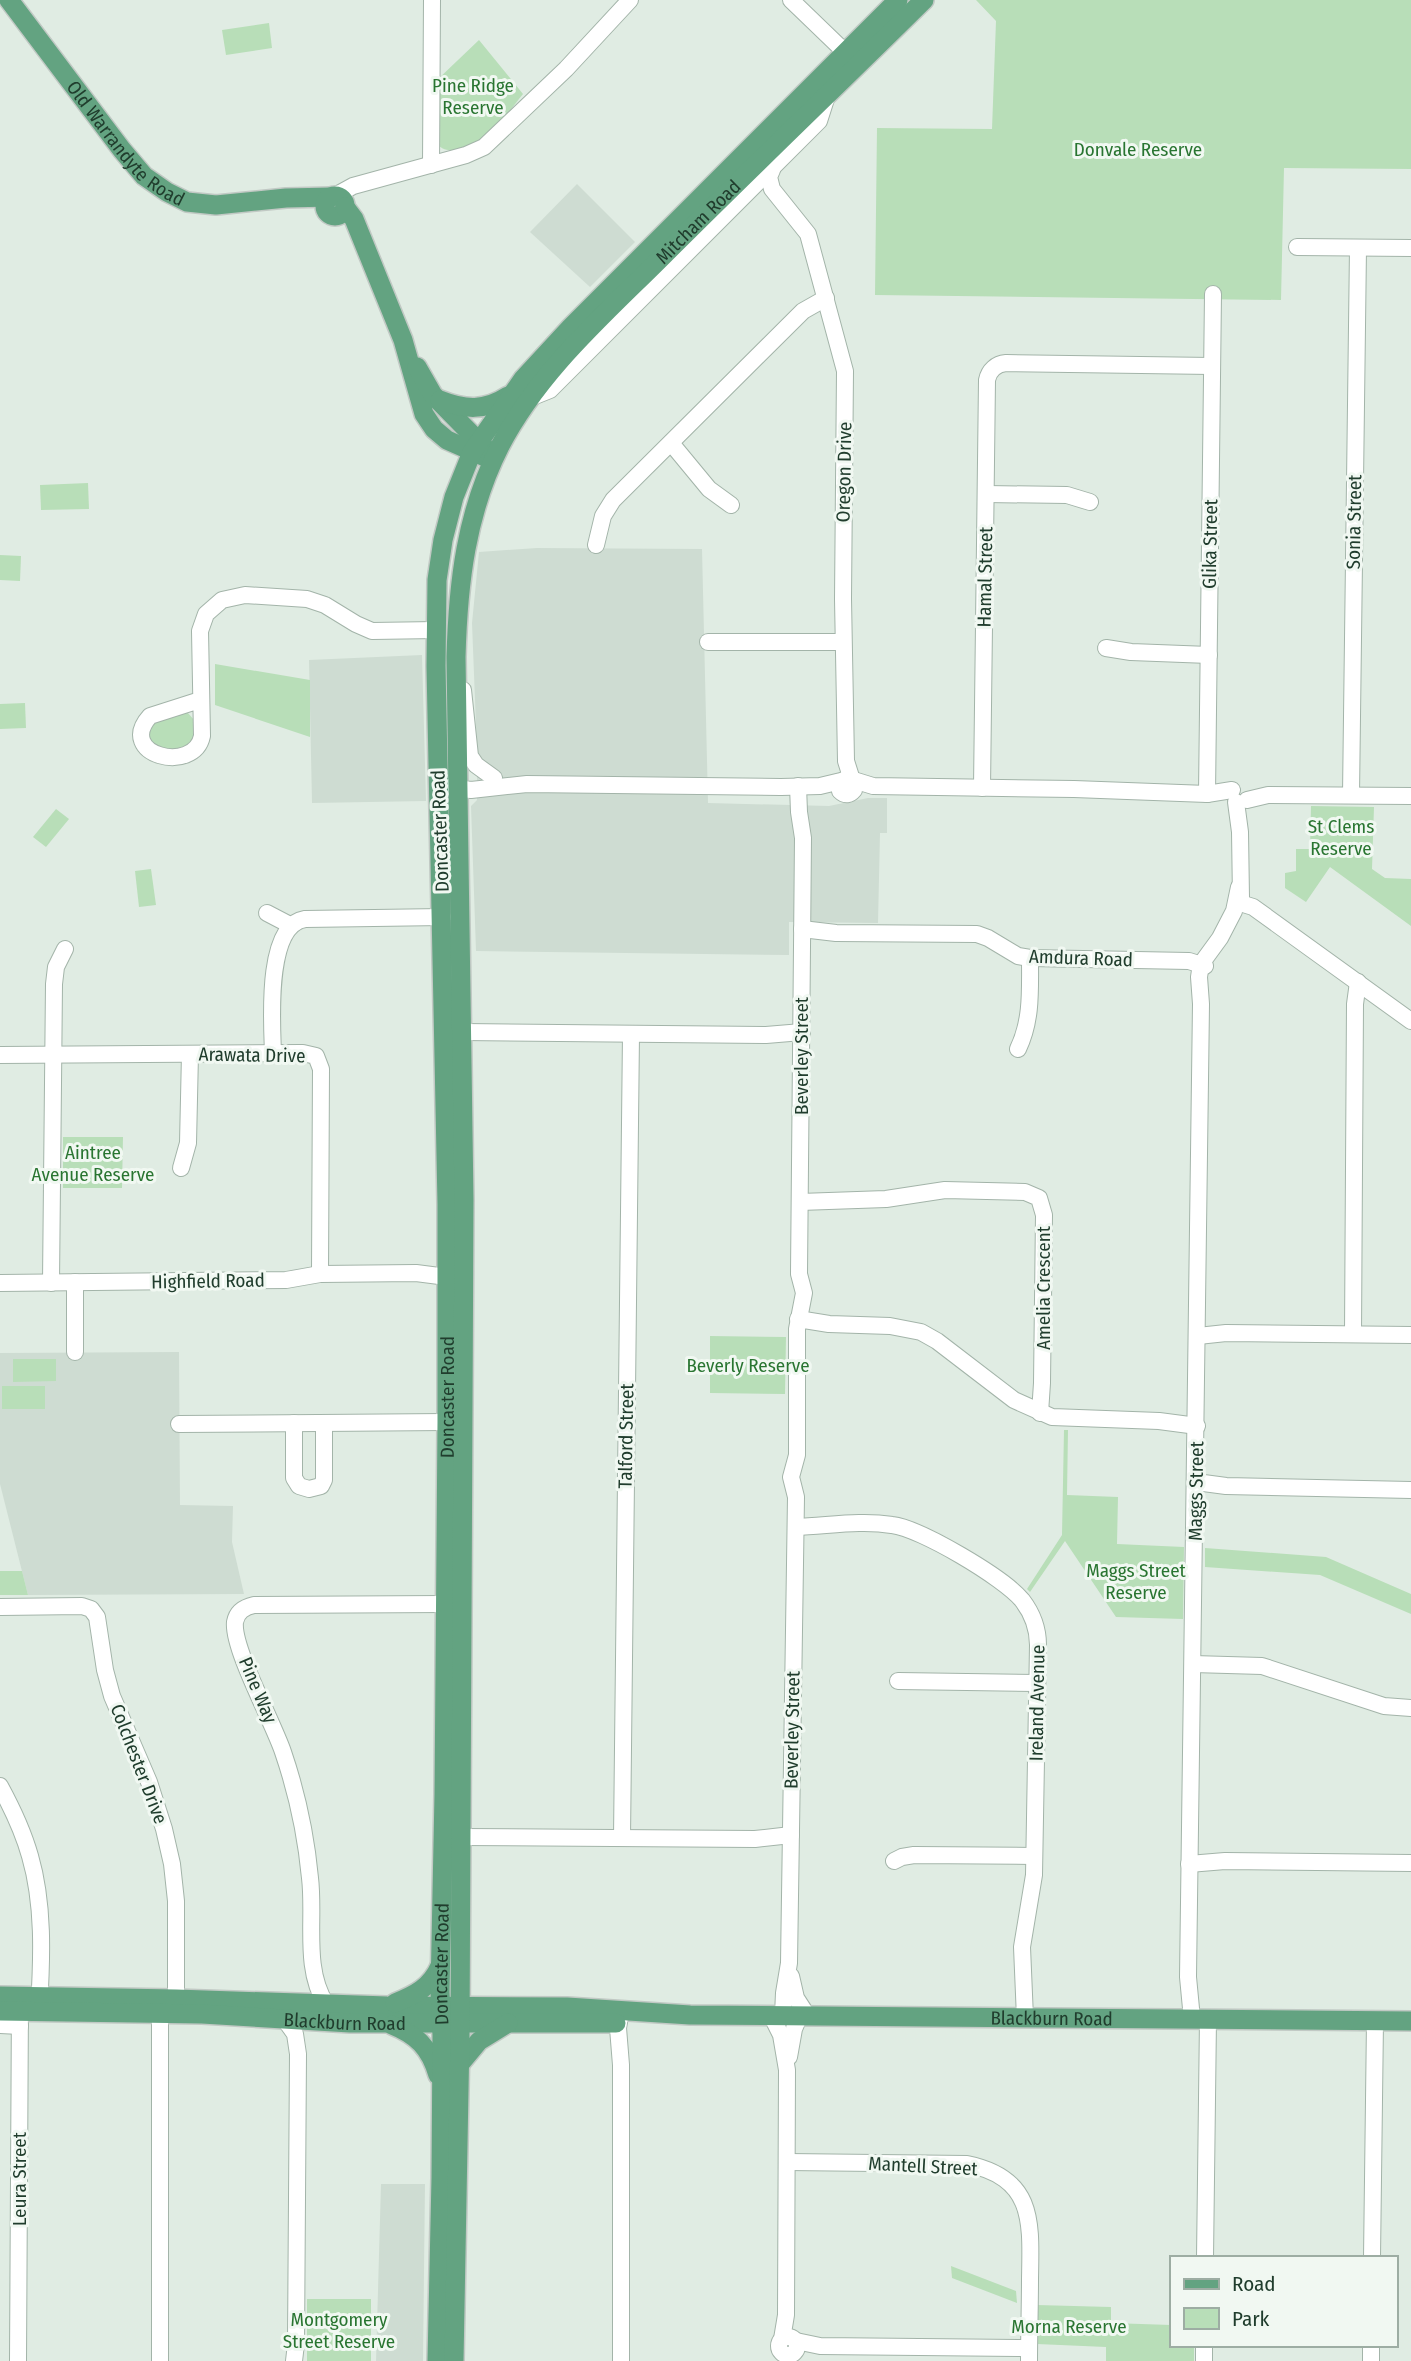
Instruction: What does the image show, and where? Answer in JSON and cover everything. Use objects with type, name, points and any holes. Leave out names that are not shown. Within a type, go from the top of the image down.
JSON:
[{"type":"main road","name":"Old Warrandyte Road","points":[[9,0],[144,176],[167,192],[187,201],[216,205],[286,198],[336,206]]},
{"type":"main road","name":"Mitcham Road","points":[[494,460],[520,397],[580,318],[898,0]]},
{"type":"main road","name":"Mitcham Road","points":[[476,446],[520,397],[924,0]]},
{"type":"main road","points":[[336,206],[354,219],[403,340],[420,408],[440,434],[453,460],[454,497]]},
{"type":"main road","points":[[403,340],[436,398],[476,446],[494,460]]},
{"type":"main road","points":[[436,398],[463,407],[479,408],[520,397]]},
{"type":"main road","points":[[440,434],[439,421],[454,418]]},
{"type":"main road","points":[[440,434],[476,446]]},
{"type":"main road","name":"Doncaster Road","points":[[437,2361],[442,2086],[451,2014],[461,1837],[453,1273],[439,785],[437,580],[454,497],[476,446]]},
{"type":"main road","name":"Doncaster Road","points":[[454,2361],[459,2065],[440,1966],[447,1422],[463,1031],[456,657],[459,583],[470,522],[494,460]]},
{"type":"main road","points":[[445,531],[459,517],[470,522]]},
{"type":"main road","points":[[440,1966],[435,1977],[423,1990],[387,2014],[426,2046],[442,2086]]},
{"type":"main road","name":"Blackburn Road","points":[[0,1996],[28,2008]]},
{"type":"main road","name":"Blackburn Road","points":[[292,2012],[326,2004],[387,2014]]},
{"type":"main road","name":"Blackburn Road","points":[[0,2011],[28,2008],[168,2008],[451,2014],[567,2007],[621,2019]]},
{"type":"main road","name":"Blackburn Road","points":[[451,2014],[509,2022],[690,2015],[1411,2021]]},
{"type":"main road","points":[[459,2065],[479,2041],[509,2022]]},
{"type":"street","points":[[431,165],[432,0]]},
{"type":"street","points":[[336,206],[365,184],[466,155],[487,145],[566,69],[630,0]]},
{"type":"street","points":[[790,0],[846,53]]},
{"type":"street","points":[[520,397],[550,390],[819,121],[827,96]]},
{"type":"street","points":[[772,170],[770,183],[778,200]]},
{"type":"street","name":"Oregon Drive","points":[[750,191],[762,191],[778,200],[806,229],[845,372],[843,642],[847,785]]},
{"type":"street","points":[[1297,247],[1411,248]]},
{"type":"street","name":"Sonia Street","points":[[1351,795],[1358,248]]},
{"type":"street","name":"Glika Street","points":[[1207,794],[1213,293]]},
{"type":"street","points":[[596,545],[599,528],[609,506],[803,311],[826,298]]},
{"type":"street","name":"Hamal Street","points":[[982,788],[987,380],[994,368],[1006,363],[1212,366]]},
{"type":"street","points":[[671,443],[709,489],[731,505]]},
{"type":"street","points":[[986,494],[1067,495],[1090,502]]},
{"type":"street","points":[[200,700],[199,641],[202,622],[211,608],[230,597],[245,595],[307,599],[325,605],[372,631],[436,630]]},
{"type":"street","points":[[708,642],[843,642]]},
{"type":"street","points":[[1106,648],[1131,652],[1209,655]]},
{"type":"street","points":[[456,657],[468,720],[469,753],[476,765],[494,778]]},
{"type":"street","points":[[439,785],[494,778],[527,785]]},
{"type":"street","points":[[458,784],[491,789],[527,785],[847,785],[1240,797],[1411,796]]},
{"type":"street","name":"Beverley Street","points":[[790,2350],[786,2315],[787,2070],[794,2029],[784,1993],[789,1963],[796,1497],[802,1477],[797,1455],[798,1320],[804,1293],[800,1273],[803,838],[799,813],[808,786]]},
{"type":"street","points":[[1204,962],[1220,938],[1237,920],[1240,797]]},
{"type":"street","points":[[1239,897],[1411,1021]]},
{"type":"street","points":[[267,913],[290,925]]},
{"type":"street","points":[[273,1053],[272,984],[285,933],[290,925],[305,919],[443,917]]},
{"type":"street","name":"Amdura Road","points":[[802,932],[977,934],[1018,956],[1030,958],[1204,962]]},
{"type":"street","points":[[51,1283],[54,975],[58,960],[65,949]]},
{"type":"street","points":[[1018,1049],[1030,1014],[1030,958]]},
{"type":"street","name":"Maggs Street","points":[[1204,962],[1199,977],[1202,1004],[1188,1977],[1194,2019],[1205,2256]]},
{"type":"street","points":[[1353,1334],[1356,1015],[1362,985]]},
{"type":"street","points":[[463,1031],[801,1036]]},
{"type":"street","name":"Talford Street","points":[[622,1838],[631,1034]]},
{"type":"street","name":"Arawata Drive","points":[[0,1055],[273,1053],[316,1056],[321,1064],[320,1274]]},
{"type":"street","points":[[181,1168],[188,1143],[190,1054]]},
{"type":"street","name":"Amelia Crescent","points":[[800,1199],[887,1199],[945,1190],[1026,1192],[1039,1198],[1044,1215],[1040,1413]]},
{"type":"street","name":"Highfield Road","points":[[0,1283],[286,1280],[320,1274],[416,1273],[429,1270],[453,1273]]},
{"type":"street","points":[[75,1282],[75,1352]]},
{"type":"street","points":[[798,1320],[829,1324],[890,1325],[920,1332],[937,1341],[1014,1400],[1040,1413],[1060,1418],[1197,1422]]},
{"type":"street","points":[[1198,1332],[1214,1336],[1226,1333],[1411,1335]]},
{"type":"street","points":[[179,1424],[447,1422]]},
{"type":"street","points":[[295,1423],[294,1478],[299,1486],[309,1489],[323,1484],[324,1423]]},
{"type":"street","points":[[1196,1485],[1411,1490]]},
{"type":"street","name":"Ireland Avenue","points":[[796,1522],[892,1525],[916,1531],[1010,1588],[1022,1600],[1034,1621],[1038,1638],[1034,1882],[1023,1940],[1022,2017]]},
{"type":"street","name":"Pine Way","points":[[326,2004],[318,1991],[313,1973],[312,1891],[300,1808],[281,1745],[240,1647],[236,1618],[243,1609],[254,1605],[446,1604]]},
{"type":"street","name":"Colchester Drive","points":[[0,1607],[84,1607],[91,1609],[96,1616],[112,1696],[149,1783],[168,1846],[176,1901],[168,2008],[162,2043],[160,2361]]},
{"type":"street","points":[[1193,1664],[1262,1666],[1384,1706],[1411,1707]]},
{"type":"street","points":[[898,1681],[1037,1683]]},
{"type":"street","name":"Leura Street","points":[[0,1786],[24,1838],[36,1880],[40,1924],[28,2008],[18,2361]]},
{"type":"street","points":[[461,1837],[791,1839]]},
{"type":"street","points":[[894,1861],[914,1854],[1034,1856]]},
{"type":"street","points":[[1190,1861],[1411,1863]]},
{"type":"street","name":"Beverley Street","points":[[787,2070],[781,2035],[796,1998],[789,1963]]},
{"type":"street","name":"Pine Way","points":[[292,2012],[309,1987],[313,1973]]},
{"type":"street","points":[[0,2025],[28,2008]]},
{"type":"street","points":[[292,2012],[302,2029],[298,2054],[296,2355]]},
{"type":"street","points":[[621,2019],[621,2361]]},
{"type":"street","points":[[1372,2256],[1375,2021]]},
{"type":"street","name":"Mantell Street","points":[[786,2162],[967,2164],[1002,2177],[1022,2199],[1030,2224],[1029,2355]]},
{"type":"street","points":[[790,2350],[820,2346],[1029,2355]]},
{"type":"shaded area","points":[[577,184],[635,242],[590,287],[530,232]]},
{"type":"shaded area","points":[[537,548],[702,549],[708,803],[829,806],[868,798],[887,798],[887,833],[880,833],[878,923],[789,922],[789,955],[476,951],[471,806],[477,800],[477,751],[472,623],[479,552]]},
{"type":"shaded area","points":[[422,655],[426,801],[312,803],[309,660]]},
{"type":"shaded area","points":[[179,1352],[180,1505],[233,1506],[232,1542],[244,1594],[28,1595],[0,1484],[0,1353]]},
{"type":"shaded area","points":[[381,2184],[425,2184],[423,2361],[376,2361]]},
{"type":"green space","name":"Donvale Reserve","points":[[976,0],[1411,0],[1411,169],[1284,168],[1281,300],[875,295],[877,128],[992,129],[996,21]]},
{"type":"green space","points":[[269,23],[272,48],[226,55],[222,30]]},
{"type":"green space","name":"Pine Ridge Reserve","points":[[479,40],[523,94],[483,140],[466,148],[448,150],[438,145],[436,81]]},
{"type":"green space","points":[[88,483],[89,509],[41,510],[40,485]]},
{"type":"green space","points":[[0,555],[21,556],[20,581],[0,580]]},
{"type":"green space","points":[[215,664],[310,680],[310,737],[215,705]]},
{"type":"green space","points":[[25,703],[26,728],[0,729],[0,704]]},
{"type":"green space","points":[[187,712],[195,721],[196,739],[183,750],[157,749],[148,735],[151,722]]},
{"type":"green space","name":"St Clems Reserve","points":[[1311,806],[1374,807],[1372,869],[1385,878],[1411,879],[1411,926],[1330,867],[1306,902],[1285,888],[1285,873],[1296,871],[1296,849],[1310,849]]},
{"type":"green space","points":[[56,809],[69,819],[46,847],[33,837]]},
{"type":"green space","points":[[151,869],[156,905],[139,907],[135,871]]},
{"type":"green space","name":"Aintree Avenue Reserve","points":[[63,1137],[123,1137],[122,1188],[63,1188]]},
{"type":"green space","name":"Beverly Reserve","points":[[710,1336],[786,1337],[785,1394],[710,1393]]},
{"type":"green space","points":[[13,1359],[56,1359],[56,1381],[13,1382]]},
{"type":"green space","points":[[2,1386],[45,1386],[45,1409],[2,1409]]},
{"type":"green space","name":"Maggs Street Reserve","points":[[1064,1430],[1068,1430],[1067,1495],[1118,1497],[1117,1544],[1184,1547],[1183,1619],[1116,1617],[1065,1541],[1030,1592],[1027,1589],[1062,1535]]},
{"type":"green space","points":[[1205,1548],[1326,1557],[1411,1594],[1411,1614],[1320,1575],[1205,1567]]},
{"type":"green space","points":[[0,1571],[22,1571],[28,1595],[0,1595]]},
{"type":"green space","points":[[951,2266],[1016,2291],[1017,2303],[952,2278]]},
{"type":"green space","name":"Montgomery Street Reserve","points":[[307,2299],[371,2299],[371,2361],[307,2361]]},
{"type":"green space","name":"Morna Reserve","points":[[1037,2305],[1111,2307],[1111,2323],[1170,2325],[1170,2347],[1194,2347],[1194,2361],[1106,2361],[1106,2347],[1037,2344]]}]
